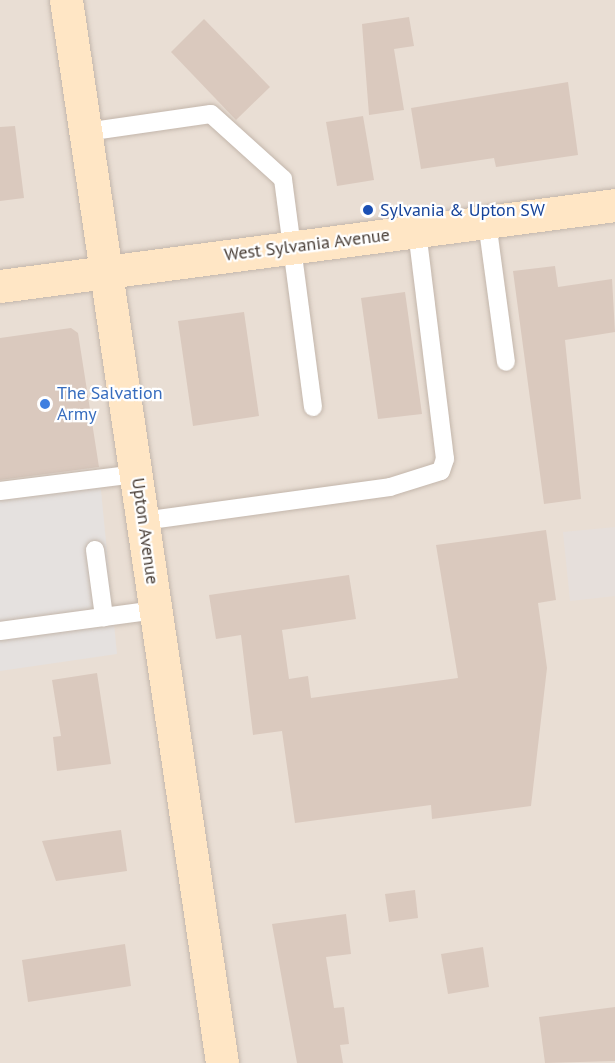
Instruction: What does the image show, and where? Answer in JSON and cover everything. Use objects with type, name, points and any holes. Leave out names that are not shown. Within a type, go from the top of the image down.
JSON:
[{"type":"street","name":"Upton Avenue","points":[[66,0],[222,1063]]},
{"type":"street","name":"West Sylvania Avenue","points":[[0,286],[615,205]]},
{"type":"lane","points":[[86,132],[211,114],[283,179],[313,407]]},
{"type":"lane","points":[[487,222],[506,362]]},
{"type":"lane","points":[[143,521],[390,487],[441,471],[445,459],[417,231]]},
{"type":"lane","points":[[0,491],[137,474]]},
{"type":"lane","points":[[95,550],[104,617]]},
{"type":"lane","points":[[0,631],[156,610]]},
{"type":"shaded area","points":[[0,0],[615,0],[615,1063],[0,1063]]},
{"type":"shaded area","points":[[99,470],[117,654],[0,671],[0,482]]},
{"type":"shaded area","points":[[615,527],[615,596],[570,601],[563,532]]},
{"type":"building","points":[[409,17],[414,46],[394,49],[404,110],[369,115],[362,24]]},
{"type":"building","points":[[204,19],[270,87],[236,120],[171,52]]},
{"type":"building","points":[[568,82],[578,155],[496,167],[494,158],[421,169],[411,108]]},
{"type":"building","points":[[363,116],[374,180],[337,186],[326,122]]},
{"type":"building","points":[[15,126],[24,198],[0,201],[0,127]]},
{"type":"building","points":[[555,266],[558,287],[612,279],[615,332],[565,340],[581,499],[544,504],[513,271]]},
{"type":"building","points":[[405,292],[422,414],[378,419],[361,298]]},
{"type":"building","points":[[244,312],[259,416],[193,426],[178,321]]},
{"type":"building","name":"The Salvation Army","points":[[71,328],[78,333],[99,467],[0,480],[0,338]]},
{"type":"building","points":[[546,530],[556,600],[538,603],[547,668],[531,806],[432,819],[431,805],[295,823],[282,731],[253,735],[241,635],[216,639],[209,595],[349,575],[356,619],[282,630],[289,679],[308,676],[311,698],[458,678],[436,545]]},
{"type":"building","points":[[97,673],[111,764],[57,771],[53,737],[61,736],[52,680]]},
{"type":"building","points":[[121,830],[127,871],[56,881],[42,841]]},
{"type":"building","points":[[415,890],[418,918],[389,922],[385,894]]},
{"type":"building","points":[[346,914],[351,954],[326,957],[334,1008],[344,1007],[349,1044],[340,1045],[343,1063],[297,1063],[272,924]]},
{"type":"building","points":[[125,944],[131,986],[28,1002],[22,960]]},
{"type":"building","points":[[483,947],[489,987],[448,994],[441,954]]},
{"type":"building","points":[[615,1007],[615,1061],[545,1063],[539,1017]]},
{"type":"place","name":"Sylvania & Upton SW","points":[[368,210]]},
{"type":"place","name":"The Salvation Army","points":[[45,404]]}]
